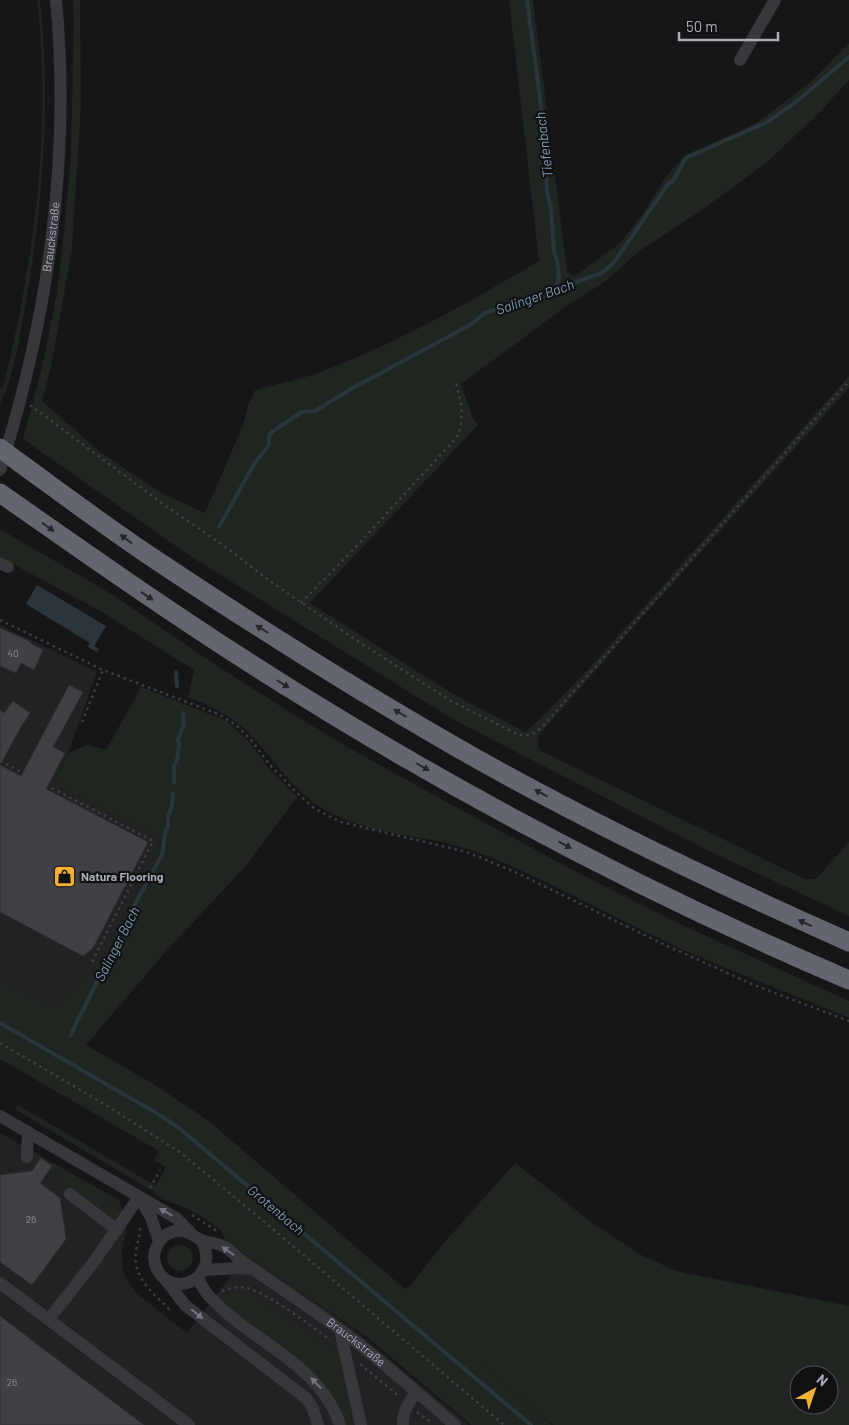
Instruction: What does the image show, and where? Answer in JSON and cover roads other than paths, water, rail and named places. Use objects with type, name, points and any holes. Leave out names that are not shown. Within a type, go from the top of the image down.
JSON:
[{"type":"highway","points":[[0,448],[151,557],[220,603],[456,747],[697,873],[849,942]]},
{"type":"highway","points":[[4,496],[129,584],[206,635],[286,686],[390,748],[565,845],[792,956],[849,980]]},
{"type":"street","name":"Brauckstraße","points":[[0,470],[21,401],[38,322],[51,240],[56,190],[60,77],[56,0]]},
{"type":"street","points":[[740,60],[776,0]]},
{"type":"street","name":"Brauckstraße","points":[[0,1116],[176,1218],[195,1236]]},
{"type":"street","points":[[27,1157],[28,1132]]},
{"type":"street","points":[[70,1194],[116,1230]]},
{"type":"street","points":[[49,1319],[116,1230],[139,1196],[151,1217],[159,1241],[154,1251],[157,1271],[185,1305],[307,1399],[313,1409],[318,1425]]},
{"type":"street","name":"Brauckstraße","points":[[159,1241],[171,1232],[180,1230],[223,1246],[252,1269],[340,1330],[455,1425]]},
{"type":"street","points":[[195,1236],[207,1255],[200,1274],[209,1296],[227,1313],[316,1382],[336,1412],[340,1425]]},
{"type":"street","points":[[164,1278],[180,1284],[189,1282],[200,1274],[239,1268],[252,1269]]},
{"type":"street","points":[[0,1283],[189,1425]]},
{"type":"street","points":[[340,1330],[361,1425]]},
{"type":"street","points":[[404,1425],[403,1417],[408,1404],[416,1392]]},
{"type":"waterway","name":"Tiefenbach","points":[[527,0],[544,130],[547,192],[551,208],[554,253],[557,260],[559,277],[556,290]]},
{"type":"waterway","name":"Salinger Bach","points":[[219,527],[254,464],[269,445],[269,436],[273,431],[302,412],[315,411],[351,389],[470,325],[485,313],[602,273],[615,261],[668,184],[673,181],[686,158],[767,122],[796,102],[849,57]]},
{"type":"waterway","name":"Salinger Bach","points":[[176,672],[177,686]]},
{"type":"waterway","name":"Salinger Bach","points":[[174,782],[174,766],[179,746],[178,739],[184,725],[183,713]]},
{"type":"waterway","name":"Salinger Bach","points":[[71,1035],[135,904],[162,855],[173,793]]},
{"type":"waterway","name":"Grotenbach","points":[[0,1023],[179,1128],[531,1425]]},
{"type":"place","name":"Natura Flooring","points":[[65,877]]}]
